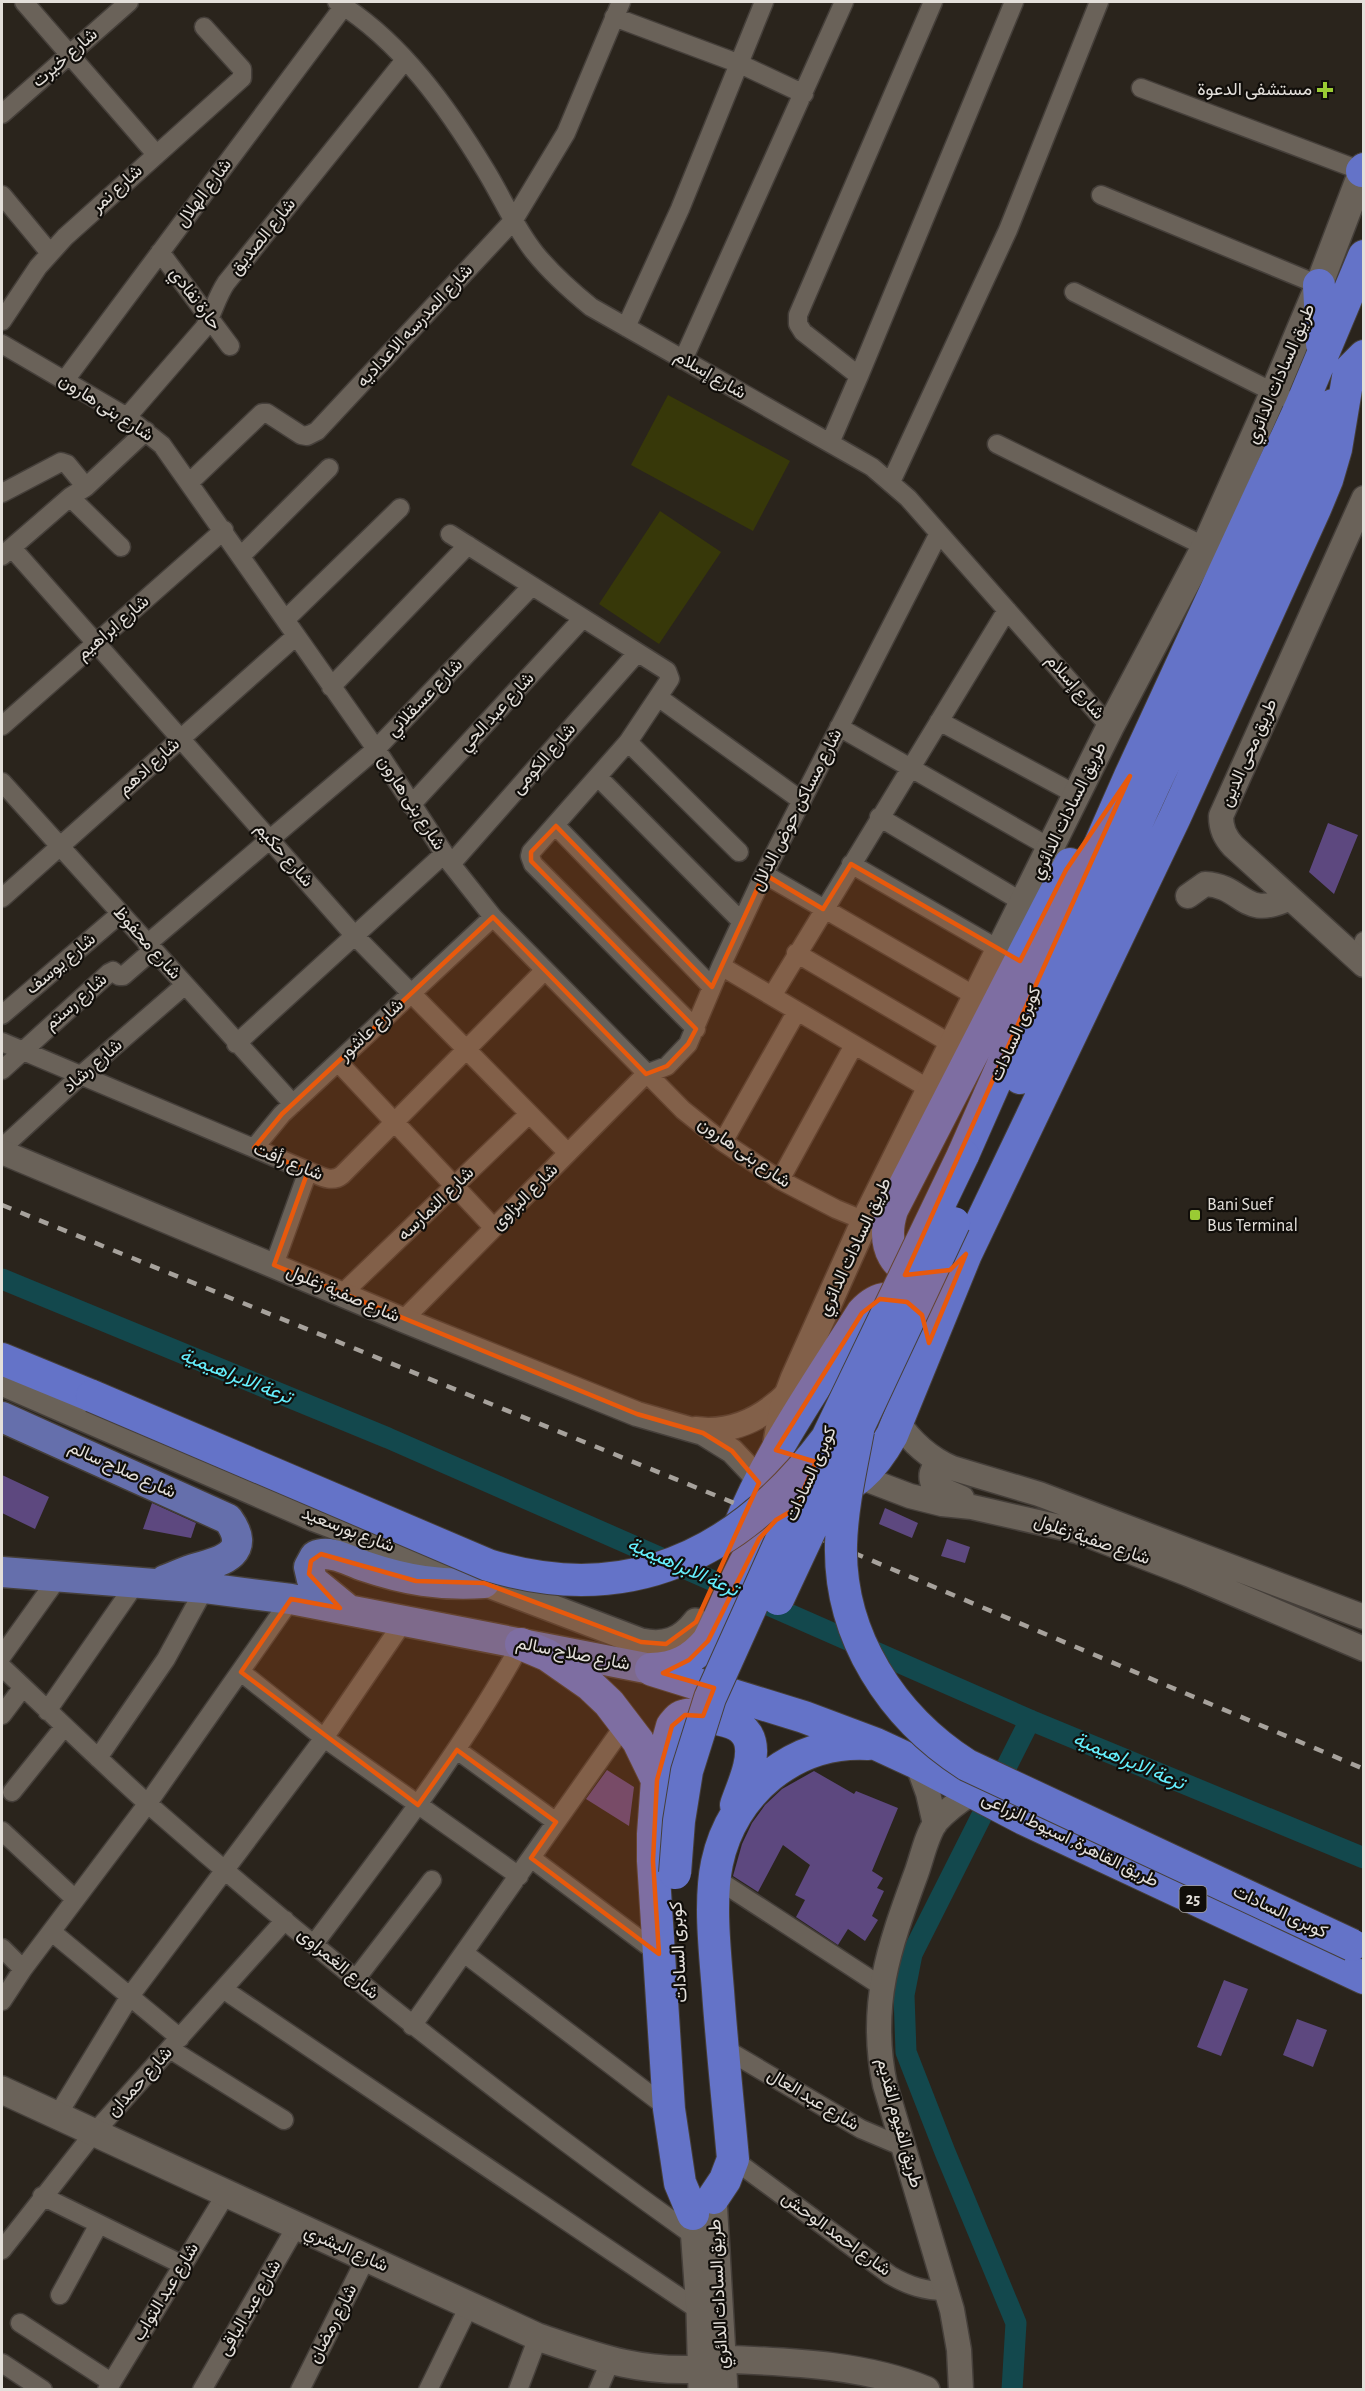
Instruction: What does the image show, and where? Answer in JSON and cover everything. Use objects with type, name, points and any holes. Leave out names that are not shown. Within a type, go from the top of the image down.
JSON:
[{"type":"highway","name":"طريق السادات الدائري","points":[[1142,781],[1217,553],[1287,399],[1322,353],[1364,256]]},
{"type":"highway","points":[[1318,285],[1322,353]]},
{"type":"highway","points":[[739,1554],[789,1511],[839,1491],[862,1477],[879,1458],[897,1421],[966,1254],[1175,817],[1315,509],[1336,449],[1356,363],[1364,339]]},
{"type":"highway","points":[[879,1216],[1066,870],[1096,822],[1142,781],[1356,363]]},
{"type":"highway","name":"كوبرى السادات","points":[[695,1875],[706,1785],[723,1724],[749,1660],[858,1431],[973,1157],[1142,781]]},
{"type":"highway","points":[[932,1090],[879,1216],[890,1249],[897,1261],[908,1270],[922,1275],[936,1275],[950,1270],[966,1254]]},
{"type":"highway","name":"كوبرى السادات","points":[[700,2216],[698,1950],[695,1875],[682,1796],[701,1721],[827,1438],[973,1157]]},
{"type":"highway","points":[[651,1670],[678,1666],[700,1652],[705,1626],[739,1554],[746,1508],[776,1450],[862,1313],[871,1303],[880,1299],[898,1299],[915,1308],[927,1324],[929,1343]]},
{"type":"highway","points":[[2,1359],[488,1565],[517,1574],[547,1579],[587,1580],[638,1574],[667,1566],[695,1554],[730,1533],[776,1497],[803,1469],[827,1438]]},
{"type":"highway","name":"كوبرى السادات","points":[[858,1431],[844,1508],[841,1545],[845,1594],[870,1665],[897,1705],[912,1722],[929,1738],[967,1765],[1358,1948]]},
{"type":"highway","points":[[521,1644],[547,1655],[590,1685],[626,1723],[657,1780]]},
{"type":"highway","name":"شارع صلاح سالم","points":[[651,1670],[804,1717],[876,1744],[972,1793]]},
{"type":"highway","points":[[694,1714],[732,1722],[747,1735],[751,1744],[751,1754],[733,1818],[721,1847],[695,1875],[714,1948],[733,2159],[725,2180],[700,2216],[685,2199],[677,2167],[669,2109],[652,1834],[657,1780],[672,1726],[677,1719],[694,1714]]},
{"type":"highway","points":[[733,1818],[760,1784],[795,1759],[832,1746],[858,1743],[876,1744]]},
{"type":"highway","name":"طريق القاهرة, اسيوط الزراعى","points":[[972,1793],[1364,1978]]},
{"type":"main road","name":"طريق السادات الدائري","points":[[1287,399],[1318,285],[1363,169]]},
{"type":"main road","name":"طريق السادات الدائري","points":[[932,1090],[1110,727],[1217,553]]},
{"type":"main road","name":"طريق السادات الدائري","points":[[776,1450],[780,1421],[790,1391],[879,1216]]},
{"type":"main road","name":"شارع بورسعيد","points":[[2,1382],[315,1518],[654,1645],[678,1640],[688,1632],[705,1626]]},
{"type":"main road","name":"شارع صلاح سالم","points":[[2,1417],[228,1519],[235,1528],[237,1540],[234,1551],[226,1560],[145,1583]]},
{"type":"main road","points":[[348,1610],[312,1580],[309,1567],[315,1556],[327,1553],[393,1576],[416,1581],[438,1584],[484,1583]]},
{"type":"main road","name":"شارع صلاح سالم","points":[[2,1572],[205,1588],[291,1599],[651,1670]]},
{"type":"main road","name":"شارع البشري","points":[[2,2090],[93,2134],[538,2337],[610,2362],[665,2370],[709,2372],[783,2362],[873,2374],[908,2382],[926,2390]]},
{"type":"main road","name":"طريق السادات الدائري","points":[[700,2216],[700,2311],[709,2372],[724,2390]]},
{"type":"main road","name":"طريق السادات الدائري","points":[[700,2216],[709,2372]]},
{"type":"street","points":[[24,2],[156,154]]},
{"type":"street","name":"شارع خيرت","points":[[2,114],[129,2]]},
{"type":"street","points":[[626,327],[680,209],[764,2]]},
{"type":"street","points":[[683,360],[844,2]]},
{"type":"street","points":[[859,376],[803,332],[798,324],[798,315],[933,2]]},
{"type":"street","points":[[830,443],[1014,2]]},
{"type":"street","points":[[891,482],[1008,230],[1100,2]]},
{"type":"street","name":"شارع إسلام","points":[[340,4],[405,60],[463,134],[513,221],[534,251],[560,281],[591,307],[872,467],[891,482],[1110,727]]},
{"type":"street","name":"شارع الهلال","points":[[65,380],[340,4]]},
{"type":"street","points":[[617,9],[804,94]]},
{"type":"street","name":"شارع المدرسه الاعداديه","points":[[190,482],[262,413],[267,413],[301,435],[307,436],[317,431],[513,221],[567,133],[617,9]]},
{"type":"street","name":"شارع نمر","points":[[2,321],[50,253],[81,221],[242,78],[242,69],[204,27]]},
{"type":"street","name":"شارع الصديق","points":[[128,417],[210,318],[216,298],[226,283],[405,60]]},
{"type":"street","points":[[1141,88],[1363,169]]},
{"type":"street","points":[[2,195],[50,253]]},
{"type":"street","points":[[1101,195],[1318,285]]},
{"type":"street","name":"حارة نفادي","points":[[160,252],[230,346]]},
{"type":"street","points":[[1074,292],[1287,399]]},
{"type":"street","name":"شارع بنى هارون","points":[[2,344],[128,417],[162,445],[376,749],[448,859],[493,916],[646,1074],[683,1110],[723,1142],[780,1180],[836,1209],[879,1216]]},
{"type":"street","points":[[7,552],[70,497],[86,487],[146,431]]},
{"type":"street","points":[[998,444],[1217,553]]},
{"type":"street","points":[[2,493],[61,462],[67,464],[86,487]]},
{"type":"street","points":[[241,556],[329,468]]},
{"type":"street","points":[[70,497],[121,547]]},
{"type":"street","name":"طريق محى الدين","points":[[1361,955],[1290,898],[1226,838],[1221,828],[1221,816],[1364,498]]},
{"type":"street","points":[[285,620],[400,508]]},
{"type":"street","name":"شارع ابراهيم","points":[[2,726],[224,530]]},
{"type":"street","name":"شارع مساكن حوض الدلال","points":[[646,1074],[668,1066],[688,1044],[741,921],[764,874],[939,533]]},
{"type":"street","points":[[450,534],[667,671],[669,675],[670,679],[628,742],[531,852],[531,861],[696,1029]]},
{"type":"street","points":[[331,687],[468,545]]},
{"type":"street","name":"شارع حكيم","points":[[7,552],[96,642],[355,936],[568,1153]]},
{"type":"street","name":"شارع عسقلاني","points":[[150,947],[270,839],[376,749],[531,587]]},
{"type":"street","points":[[772,996],[1006,610]]},
{"type":"street","name":"شارع عبد الحي","points":[[411,805],[583,618]]},
{"type":"street","name":"شارع ادهم","points":[[2,898],[296,636]]},
{"type":"street","name":"شارع الكومى","points":[[236,1044],[355,936],[448,859],[637,653]]},
{"type":"street","points":[[658,697],[802,801]]},
{"type":"street","points":[[939,721],[1077,795]]},
{"type":"street","points":[[839,727],[1051,848]]},
{"type":"street","points":[[628,742],[739,852]]},
{"type":"street","points":[[598,777],[741,921]]},
{"type":"street","name":"شارع محفوظ","points":[[2,782],[236,1044],[293,1104]]},
{"type":"street","points":[[879,817],[1024,903]]},
{"type":"street","points":[[556,826],[712,987]]},
{"type":"street","points":[[851,864],[1000,950]]},
{"type":"street","points":[[764,874],[977,997]]},
{"type":"street","points":[[1188,896],[1205,884],[1225,888],[1256,907],[1275,905],[1290,898]]},
{"type":"street","name":"شارع يوسف","points":[[2,1015],[120,914]]},
{"type":"street","name":"شارع عاشور","points":[[254,1148],[293,1104],[493,916]]},
{"type":"street","name":"شارع رستم","points":[[2,1070],[21,1050],[111,972],[123,976],[150,947]]},
{"type":"street","points":[[796,953],[953,1045]]},
{"type":"street","points":[[721,966],[932,1090]]},
{"type":"street","name":"شارع رأفت","points":[[2,1042],[308,1171],[330,1179],[339,1178],[545,970]]},
{"type":"street","name":"شارع رشاد","points":[[2,1150],[80,1076],[185,986]]},
{"type":"street","points":[[723,1142],[798,1011]]},
{"type":"street","points":[[780,1180],[854,1045]]},
{"type":"street","points":[[338,1062],[494,1228]]},
{"type":"street","name":"شارع البزاوى","points":[[403,1320],[646,1074]]},
{"type":"street","name":"شارع النمارسه","points":[[342,1293],[529,1114]]},
{"type":"street","name":"شارع صفية زغلول","points":[[2,1150],[403,1320],[637,1414],[703,1433],[732,1450],[759,1483]]},
{"type":"street","points":[[274,1265],[308,1171]]},
{"type":"street","name":"شارع صفية زغلول","points":[[687,1428],[720,1430],[751,1421],[766,1413],[790,1391]]},
{"type":"street","name":"شارع صفية زغلول","points":[[897,1421],[916,1446],[940,1463],[1039,1494],[1364,1617]]},
{"type":"street","name":"شارع صفية زغلول","points":[[776,1450],[862,1477],[910,1496],[1077,1531],[1188,1574],[1364,1649]]},
{"type":"street","points":[[940,1463],[932,1470],[934,1486],[980,1509]]},
{"type":"street","points":[[2,1656],[60,1575]]},
{"type":"street","points":[[47,1711],[145,1583]]},
{"type":"street","points":[[98,1758],[166,1659],[205,1588]]},
{"type":"street","points":[[2,2001],[23,1969],[148,1803],[291,1599]]},
{"type":"street","points":[[57,2116],[130,1996],[324,1738],[404,1621]]},
{"type":"street","points":[[314,1944],[457,1750],[493,1695],[521,1644]]},
{"type":"street","name":"شارع الغمراوى","points":[[2,1667],[148,1803],[412,2026],[590,2162],[700,2216]]},
{"type":"street","points":[[241,1672],[324,1738],[519,1876]]},
{"type":"street","points":[[2,1715],[23,1687]]},
{"type":"street","points":[[412,2026],[626,1723]]},
{"type":"street","points":[[12,1792],[64,1726]]},
{"type":"street","points":[[457,1750],[556,1822]]},
{"type":"street","points":[[917,1763],[928,1793],[935,1824]]},
{"type":"street","name":"طريق الفيوم القديم","points":[[961,2390],[957,2330],[906,2148],[885,2085],[879,2052],[878,2019],[881,1986],[892,1939],[935,1824],[952,1807],[972,1793]]},
{"type":"street","points":[[2,1831],[75,1899]]},
{"type":"street","points":[[531,1858],[659,1954]]},
{"type":"street","points":[[695,1875],[881,1986]]},
{"type":"street","points":[[356,1980],[432,1880]]},
{"type":"street","name":"شارع حمدان","points":[[2,2250],[42,2196],[93,2134],[285,1920]]},
{"type":"street","points":[[52,1932],[130,1996],[175,2043],[284,2120]]},
{"type":"street","points":[[2,1948],[23,1969]]},
{"type":"street","points":[[464,1953],[669,2109]]},
{"type":"street","points":[[223,1989],[700,2311]]},
{"type":"street","name":"شارع عبد العال","points":[[722,2047],[861,2129],[906,2148]]},
{"type":"street","name":"شارع احمد الوحش","points":[[733,2159],[890,2275],[927,2291],[946,2291]]},
{"type":"street","name":"شارع عبد التواب","points":[[109,2386],[226,2194]]},
{"type":"street","points":[[42,2196],[183,2265]]},
{"type":"street","points":[[60,2295],[99,2224]]},
{"type":"street","name":"شارع عبد الباقى","points":[[202,2390],[296,2227]]},
{"type":"street","name":"شارع رمضان","points":[[300,2390],[366,2258]]},
{"type":"street","points":[[428,2390],[469,2306]]},
{"type":"street","points":[[20,2323],[109,2386]]},
{"type":"street","points":[[518,2390],[538,2337]]},
{"type":"street","points":[[598,2390],[610,2362]]},
{"type":"street","points":[[2,2363],[43,2390]]},
{"type":"highlighted area","points":[[1130,776],[905,1275],[950,1270],[966,1254],[929,1343],[922,1315],[907,1302],[880,1299],[862,1313],[776,1450],[816,1462],[795,1509],[776,1520],[759,1539],[708,1641],[689,1660],[663,1673],[714,1688],[703,1716],[685,1715],[672,1726],[657,1780],[653,1861],[659,1954],[531,1858],[556,1822],[457,1750],[418,1805],[241,1672],[291,1599],[340,1608],[309,1574],[311,1561],[321,1554],[416,1581],[484,1583],[641,1642],[666,1644],[696,1622],[759,1483],[732,1451],[703,1433],[637,1414],[274,1265],[308,1171],[254,1148],[282,1114],[493,917],[646,1074],[667,1066],[688,1044],[696,1029],[531,861],[531,852],[556,826],[712,987],[764,874],[823,909],[851,864],[1020,961],[1066,870]]},
{"type":"shaded area","points":[[668,395],[790,461],[753,531],[631,465]]},
{"type":"shaded area","points":[[660,511],[721,552],[659,644],[599,604]]},
{"type":"building","points":[[1328,823],[1358,835],[1334,894],[1309,872]]},
{"type":"building","points":[[2,1475],[49,1497],[35,1529],[2,1513]]},
{"type":"building","points":[[152,1503],[196,1523],[191,1538],[143,1529]]},
{"type":"building","points":[[885,1508],[918,1523],[912,1538],[879,1524]]},
{"type":"building","points":[[947,1539],[970,1547],[965,1563],[941,1556]]},
{"type":"building","points":[[607,1770],[634,1787],[629,1826],[586,1799]]},
{"type":"building","points":[[814,1771],[854,1794],[856,1791],[898,1808],[872,1871],[883,1878],[877,1888],[884,1891],[872,1916],[878,1920],[865,1941],[848,1929],[838,1945],[796,1917],[805,1900],[795,1895],[810,1865],[783,1845],[758,1892],[733,1876],[742,1844],[752,1823],[765,1805],[782,1789]]},
{"type":"building","points":[[1224,1980],[1248,1989],[1221,2056],[1197,2047]]},
{"type":"building","points":[[1297,2019],[1327,2030],[1313,2067],[1283,2055]]},
{"type":"waterway","name":"ترعة الابراهيمية","points":[[2,1279],[388,1438],[1030,1720],[1364,1858]]},
{"type":"waterway","points":[[1012,2390],[1016,2323],[906,2052],[904,1995],[912,1954],[1030,1720]]},
{"type":"railway","points":[[2,1205],[776,1520],[1364,1769]]},
{"type":"place","name":"مستشفى الدعوة","points":[[1325,90]]},
{"type":"place","name":"Bani Suef Bus Terminal","points":[[1195,1215]]}]
